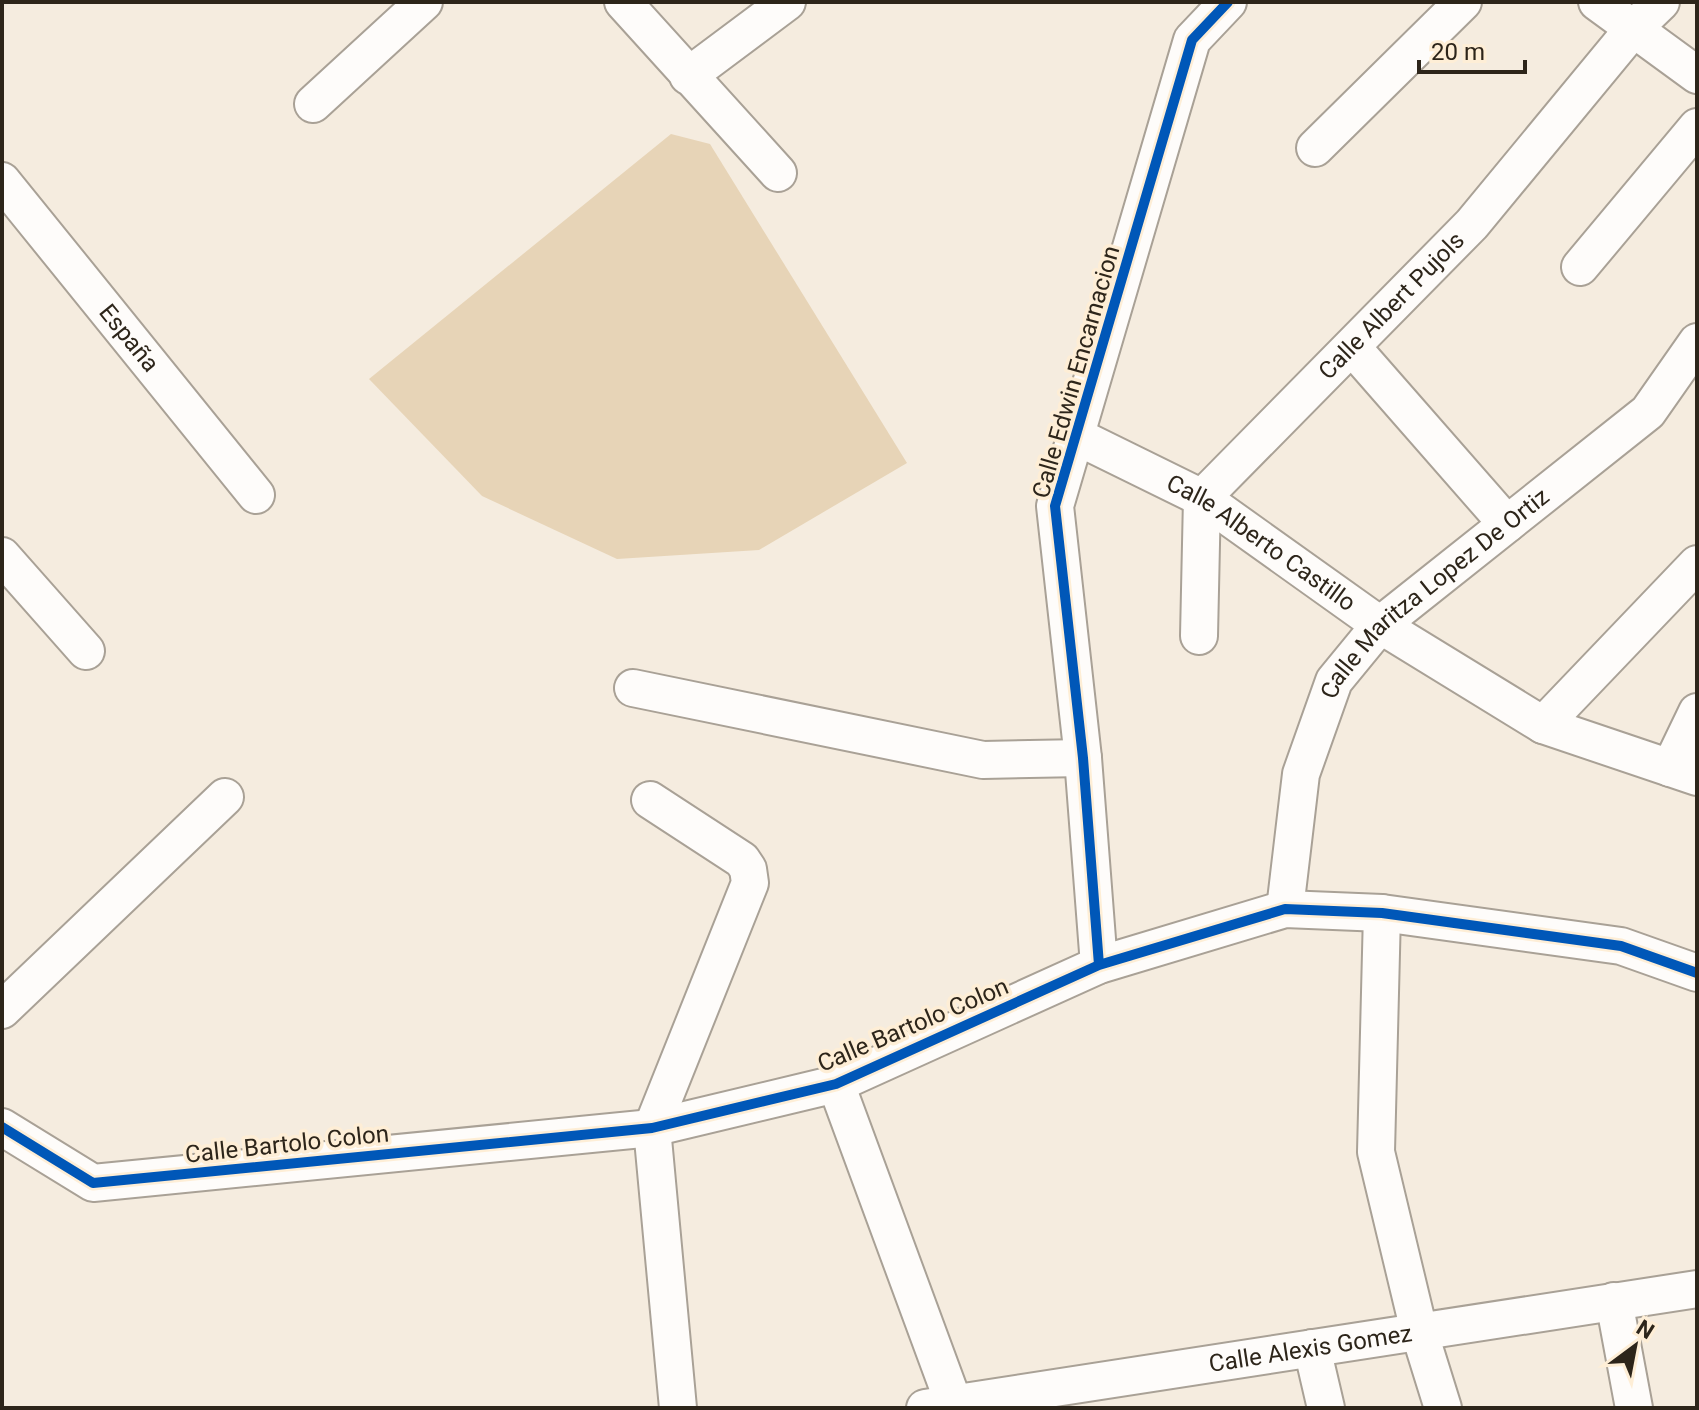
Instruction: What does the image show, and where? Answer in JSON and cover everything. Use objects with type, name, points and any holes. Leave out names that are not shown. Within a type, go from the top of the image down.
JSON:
[{"type":"street","points":[[313,104],[424,2]]},
{"type":"street","points":[[623,2],[778,173]]},
{"type":"street","points":[[688,76],[787,2]]},
{"type":"street","name":"Calle Edwin Encarnacion","points":[[1099,965],[1083,758],[1055,506],[1078,437],[1192,40],[1228,2]]},
{"type":"street","points":[[1315,148],[1463,2]]},
{"type":"street","points":[[1597,2],[1697,75]]},
{"type":"street","name":"Calle Albert Pujols","points":[[1202,498],[1472,224],[1633,29],[1661,2]]},
{"type":"street","points":[[1580,267],[1697,127]]},
{"type":"street","name":"España","points":[[2,181],[256,495]]},
{"type":"street","name":"Calle Maritza Lopez De Ortiz","points":[[1285,909],[1301,774],[1334,681],[1380,625],[1648,412],[1697,342]]},
{"type":"street","points":[[1352,347],[1507,524]]},
{"type":"street","name":"Calle Alberto Castillo","points":[[1078,437],[1202,498],[1380,625],[1543,725],[1684,772]]},
{"type":"street","points":[[1199,636],[1202,498]]},
{"type":"street","points":[[2,556],[86,651]]},
{"type":"street","points":[[1543,725],[1697,564]]},
{"type":"street","points":[[633,688],[983,760],[1083,758]]},
{"type":"street","points":[[1684,772],[1697,712]]},
{"type":"street","points":[[2,1010],[225,797]]},
{"type":"street","points":[[650,800],[742,860],[750,883],[652,1128],[678,1408]]},
{"type":"street","name":"Calle Bartolo Colon","points":[[2,1127],[93,1183],[652,1128],[836,1084],[1099,965],[1285,909],[1382,913],[1621,946],[1697,973]]},
{"type":"street","points":[[1382,913],[1376,1152],[1419,1331],[1443,1408]]},
{"type":"street","points":[[836,1084],[939,1406]]},
{"type":"street","name":"Calle Alexis Gomez","points":[[939,1406],[1116,1394],[1312,1348],[1697,1289]]},
{"type":"street","points":[[1614,1301],[1634,1408]]},
{"type":"street","points":[[1312,1348],[1326,1408]]},
{"type":"shaded area","points":[[671,134],[710,144],[907,463],[759,550],[617,559],[482,496],[369,379]]},
{"type":"cycle path","points":[[1099,965],[1083,758],[1055,506],[1192,40],[1228,2]]},
{"type":"cycle path","points":[[2,1127],[93,1183],[652,1128],[836,1084],[1099,965],[1285,909],[1382,913],[1621,946],[1697,973]]}]
